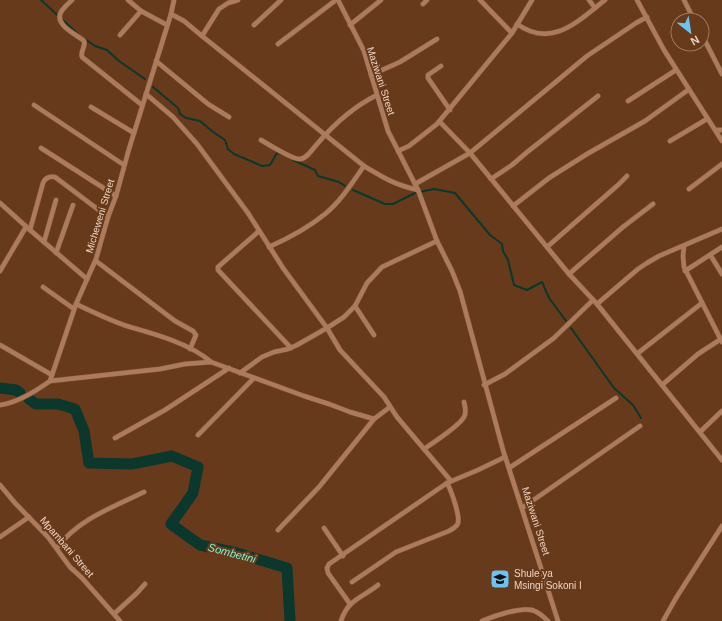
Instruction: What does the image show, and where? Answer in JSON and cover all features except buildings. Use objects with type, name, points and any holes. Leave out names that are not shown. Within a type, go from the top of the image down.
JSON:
[{"type":"street","points":[[72,0],[60,16],[62,25],[84,41],[85,46],[81,54],[83,58],[142,105]]},
{"type":"street","points":[[128,0],[142,11],[167,25]]},
{"type":"street","name":"Micheweni Street","points":[[50,381],[75,307],[96,261],[174,0]]},
{"type":"street","points":[[202,36],[219,10],[228,3],[238,0]]},
{"type":"street","points":[[254,25],[281,0]]},
{"type":"street","points":[[278,44],[337,0]]},
{"type":"street","name":"Maziwani Street","points":[[337,0],[364,51],[388,131],[419,192],[437,241],[460,291],[484,385],[505,457],[558,621]]},
{"type":"street","points":[[350,25],[381,0]]},
{"type":"street","points":[[423,4],[427,0]]},
{"type":"street","points":[[480,0],[512,33]]},
{"type":"street","points":[[396,148],[409,146],[440,122],[512,33],[532,0]]},
{"type":"street","points":[[589,0],[595,8]]},
{"type":"street","points":[[517,24],[526,31],[533,33],[553,34],[563,30],[605,0]]},
{"type":"street","points":[[637,0],[688,90],[722,141]]},
{"type":"street","points":[[684,0],[690,12]]},
{"type":"street","points":[[120,35],[142,11]]},
{"type":"street","points":[[171,14],[202,36],[364,166],[393,183],[419,192]]},
{"type":"street","points":[[415,184],[470,153],[587,56],[647,17]]},
{"type":"street","points":[[372,75],[400,62],[437,39]]},
{"type":"street","points":[[710,51],[722,74]]},
{"type":"street","points":[[156,61],[208,104],[229,117]]},
{"type":"street","points":[[441,66],[428,75],[450,110]]},
{"type":"street","points":[[628,101],[676,70]]},
{"type":"street","points":[[513,206],[549,178],[587,154],[645,121],[688,90]]},
{"type":"street","points":[[146,94],[173,117],[198,144],[248,213],[283,268],[327,328],[340,350],[384,397],[390,407],[449,482],[458,517],[456,527],[396,552],[352,582]]},
{"type":"street","points":[[261,140],[295,158],[300,159],[307,156],[325,135],[351,110],[377,95]]},
{"type":"street","points":[[491,179],[512,165],[598,96]]},
{"type":"street","points":[[34,105],[124,165]]},
{"type":"street","points":[[91,107],[134,133]]},
{"type":"street","points":[[670,141],[707,119]]},
{"type":"street","points":[[440,122],[470,153],[569,274],[597,304],[638,353],[722,460]]},
{"type":"street","points":[[716,130],[722,130]]},
{"type":"street","points":[[41,148],[116,196]]},
{"type":"street","points":[[689,189],[722,164]]},
{"type":"street","points":[[269,247],[291,237],[326,214],[347,190],[364,166]]},
{"type":"street","points":[[547,247],[627,176]]},
{"type":"street","points":[[0,271],[28,228],[46,178],[55,177],[108,217]]},
{"type":"street","points":[[44,242],[56,200]]},
{"type":"street","points":[[569,274],[623,227],[653,204]]},
{"type":"street","points":[[0,205],[87,279]]},
{"type":"street","points":[[56,253],[73,205]]},
{"type":"street","points":[[597,304],[647,262],[722,228]]},
{"type":"street","points":[[259,231],[218,267],[218,270],[291,348]]},
{"type":"street","points":[[240,373],[262,357],[274,352],[291,348],[344,317],[355,306],[367,283],[382,267],[437,241]]},
{"type":"street","points":[[662,385],[698,354],[722,341],[685,271],[683,262],[684,246]]},
{"type":"street","points":[[685,271],[722,248]]},
{"type":"street","points":[[711,256],[722,274]]},
{"type":"street","points":[[96,261],[175,321],[194,331],[196,335],[190,349]]},
{"type":"street","points":[[43,287],[75,307],[190,349],[204,356],[211,362],[350,412],[374,419]]},
{"type":"street","points":[[484,385],[505,374],[554,338],[592,300]]},
{"type":"street","points":[[638,353],[702,303]]},
{"type":"street","points":[[355,306],[374,335]]},
{"type":"street","points":[[0,345],[52,375]]},
{"type":"street","points":[[0,405],[17,400],[50,381],[211,362]]},
{"type":"street","points":[[116,438],[165,410],[229,368]]},
{"type":"street","points":[[198,435],[254,378]]},
{"type":"street","points":[[509,468],[616,398]]},
{"type":"street","points":[[424,449],[464,418],[466,412],[464,402]]},
{"type":"street","points":[[278,530],[319,487],[374,419],[390,407]]},
{"type":"street","points":[[700,432],[722,411]]},
{"type":"street","points":[[522,508],[640,426]]},
{"type":"street","points":[[350,604],[328,573],[327,568],[329,564],[343,556],[403,512],[449,482],[505,457]]},
{"type":"street","name":"Mpambani Street","points":[[0,485],[48,537],[70,567],[82,578],[120,621]]},
{"type":"street","points":[[56,548],[80,525],[144,492]]},
{"type":"street","points":[[0,537],[29,517]]},
{"type":"street","points":[[662,621],[722,526]]},
{"type":"street","points":[[324,528],[343,556]]},
{"type":"street","points":[[114,613],[145,584]]},
{"type":"street","points":[[341,621],[350,604],[378,585]]},
{"type":"street","points":[[482,621],[497,615],[519,610],[531,610],[543,616],[548,621]]},
{"type":"waterway","points":[[41,0],[78,34]]},
{"type":"waterway","points":[[85,39],[95,46],[107,50],[119,61],[145,79]]},
{"type":"waterway","points":[[153,87],[178,108],[180,114],[186,118],[200,121],[225,140],[228,149],[234,154],[262,166],[270,165],[277,153],[282,154]]},
{"type":"waterway","points":[[293,160],[315,170],[318,176],[339,182],[345,186]]},
{"type":"waterway","points":[[353,190],[385,204],[393,204],[415,193],[434,189],[455,193],[490,235],[502,244],[503,251],[508,260],[514,285],[527,290],[542,282],[549,298],[566,321]]},
{"type":"waterway","points":[[571,328],[614,388],[633,405],[641,418]]},
{"type":"waterway","name":"Sombetini","points":[[0,388],[16,390],[20,393]]},
{"type":"waterway","name":"Sombetini","points":[[29,399],[36,404],[58,404],[75,409],[84,431],[89,463],[132,464],[172,456],[198,467],[193,493],[171,524],[200,545],[237,553],[287,568],[290,621]]},
{"type":"place","name":"Shule ya Msingi Sokoni I","points":[[500,579]]}]
